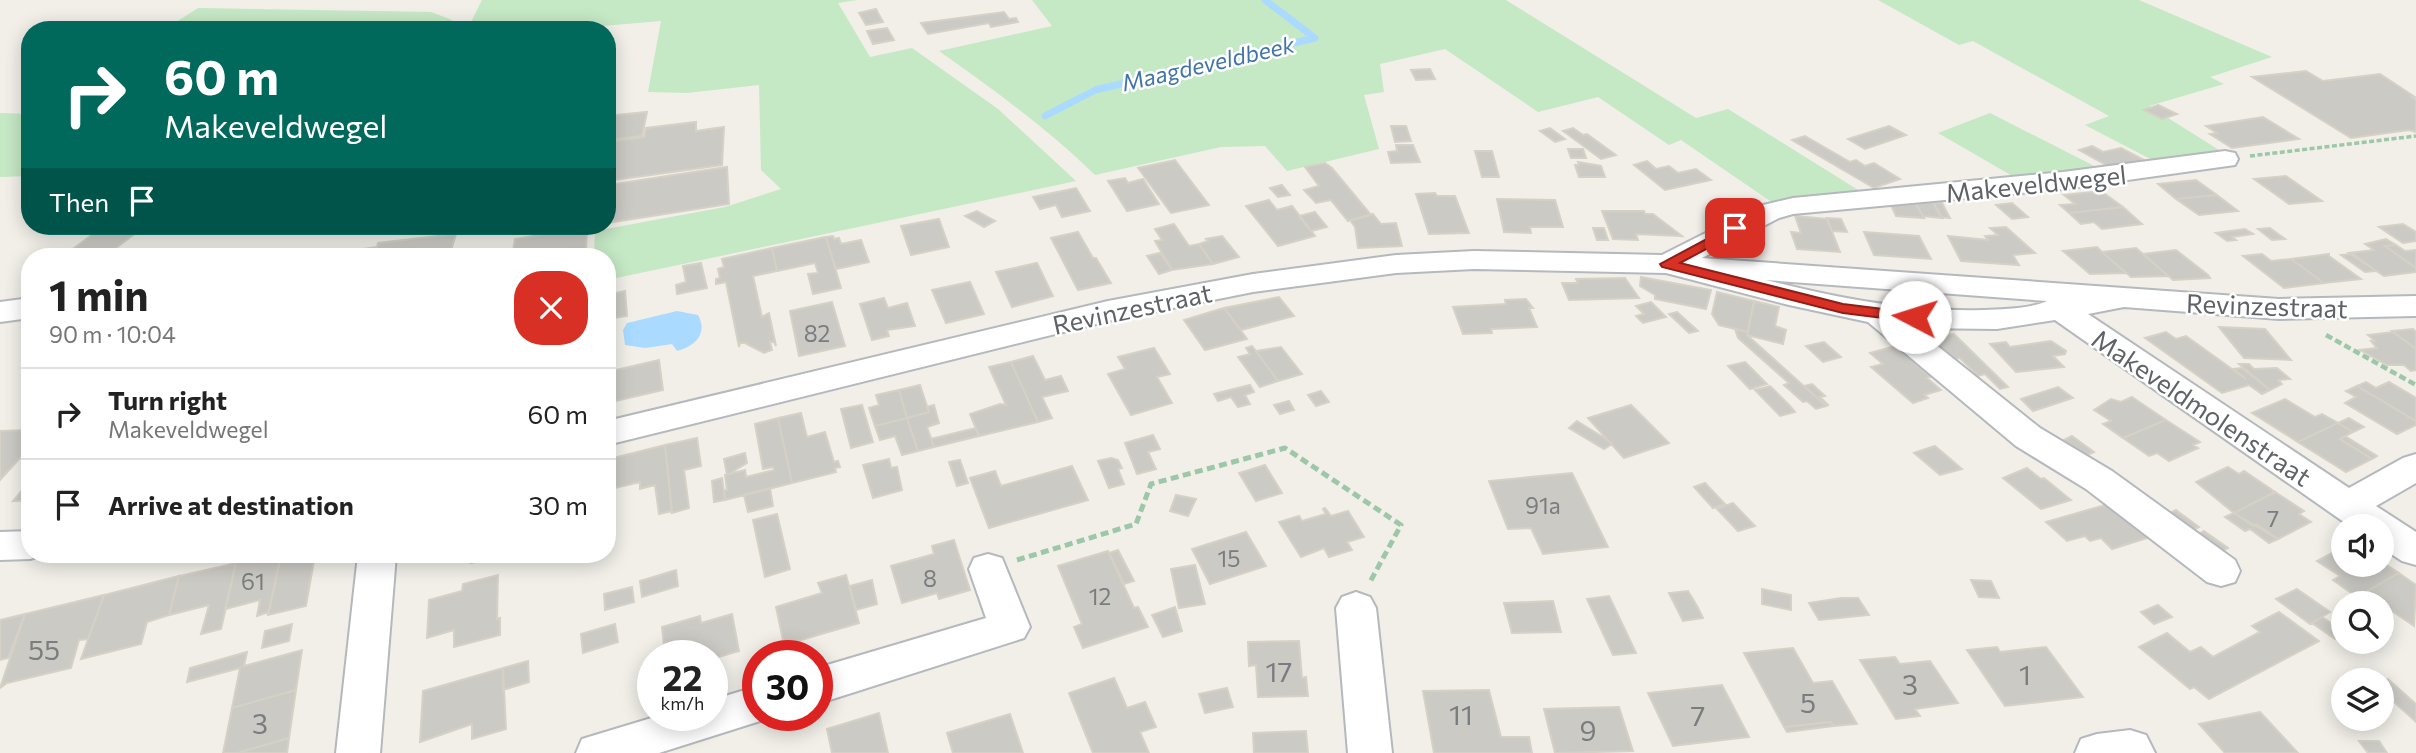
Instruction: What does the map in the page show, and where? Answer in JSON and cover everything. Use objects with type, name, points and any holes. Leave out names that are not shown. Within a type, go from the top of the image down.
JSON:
[{"type":"street","name":"Makeveldwegel","points":[[1667,264],[1769,212],[1793,206],[2072,181],[2225,159]]},
{"type":"street","name":"Revinzestraat","points":[[616,431],[1108,311],[1254,283],[1396,264],[1461,261],[1667,264],[2279,309],[2416,306]]},
{"type":"street","name":"Revinzestraat","points":[[1667,264],[1843,308],[1878,314],[1959,320],[1999,319],[2118,299]]},
{"type":"street","name":"Makeveldmolenstraat","points":[[2058,308],[2359,514]]},
{"type":"street","points":[[0,312],[21,309]]},
{"type":"street","points":[[1878,314],[2028,437],[2099,481],[2221,571]]},
{"type":"street","points":[[2347,506],[2416,467]]},
{"type":"street","name":"Makeveldmolenstraat","points":[[2394,537],[2416,551]]},
{"type":"street","points":[[0,546],[21,545]]},
{"type":"street","points":[[358,753],[376,563]]},
{"type":"street","points":[[833,681],[1010,626],[988,569]]},
{"type":"street","points":[[1356,608],[1370,753]]},
{"type":"street","points":[[598,753],[742,709]]},
{"type":"path","points":[[2225,159],[2416,135]]},
{"type":"path","points":[[2279,309],[2416,385]]},
{"type":"path","points":[[988,569],[1136,524],[1151,484],[1285,448],[1401,525],[1356,608]]},
{"type":"green space","points":[[482,0],[857,0],[838,3],[870,57],[912,48],[998,109],[1076,181],[616,278],[616,248],[594,248],[595,235],[616,235],[616,227],[725,207],[781,189],[761,170],[759,85],[687,93],[648,92],[661,21],[616,25],[616,21],[472,21]]},
{"type":"green space","points":[[1032,0],[1506,0],[1696,118],[1728,109],[1863,193],[1773,203],[1681,140],[1669,145],[1598,97],[1538,112],[1445,49],[1380,64],[1384,92],[1364,95],[1379,149],[1287,171],[1265,146],[1221,147],[1095,175],[1039,125],[939,51],[1052,26]]},
{"type":"green space","points":[[1878,0],[2139,0],[2272,57],[2210,77],[2224,84],[2149,106],[2227,155],[2160,164],[2085,125],[2109,116],[1973,41],[1959,45]]},
{"type":"green space","points":[[198,8],[431,12],[452,20],[452,21],[178,21]]},
{"type":"green space","points":[[0,113],[21,114],[21,176],[0,177]]},
{"type":"green space","points":[[1990,113],[2106,172],[2021,181],[1938,133]]},
{"type":"water","points":[[677,311],[698,315],[701,322],[701,333],[690,346],[677,351],[672,344],[645,348],[625,345],[623,330],[627,323]]},
{"type":"building","points":[[876,9],[883,22],[866,25],[859,13]]},
{"type":"building","points":[[1004,12],[1009,19],[1016,18],[1018,22],[991,27],[989,23],[928,34],[921,23]]},
{"type":"building","points":[[887,28],[894,40],[873,44],[867,31]]},
{"type":"building","points":[[1430,69],[1435,79],[1416,80],[1411,70]]},
{"type":"building","points":[[2306,71],[2323,81],[2380,74],[2415,97],[2412,97],[2416,100],[2416,132],[2409,130],[2351,138],[2252,77]]},
{"type":"building","points":[[2158,105],[2177,114],[2162,119],[2144,110]]},
{"type":"building","points":[[647,112],[642,136],[616,139],[616,115]]},
{"type":"building","points":[[2263,117],[2299,139],[2232,148],[2210,134],[2217,133],[2206,126]]},
{"type":"building","points":[[696,122],[696,131],[724,127],[722,165],[616,180],[616,141],[644,137],[646,128]]},
{"type":"building","points":[[1391,126],[1406,126],[1411,141],[1395,142]]},
{"type":"building","points":[[1889,126],[1906,135],[1865,149],[1848,139]]},
{"type":"building","points":[[1550,128],[1565,139],[1555,142],[1540,131]]},
{"type":"building","points":[[1573,128],[1583,135],[1587,134],[1616,155],[1601,159],[1563,131]]},
{"type":"building","points":[[1805,136],[1850,162],[1856,160],[1865,166],[1874,163],[1900,179],[1874,188],[1792,140]]},
{"type":"building","points":[[1396,145],[1413,145],[1420,162],[1391,163],[1388,152],[1397,151]]},
{"type":"building","points":[[2092,146],[2103,152],[2121,148],[2146,161],[2115,170],[2079,150]]},
{"type":"building","points":[[1568,149],[1583,149],[1586,158],[1571,158]]},
{"type":"building","points":[[1475,151],[1492,151],[1499,177],[1482,177]]},
{"type":"building","points":[[1175,160],[1209,205],[1171,213],[1138,168]]},
{"type":"building","points":[[1647,161],[1656,169],[1669,166],[1678,173],[1696,169],[1711,180],[1665,190],[1634,165]]},
{"type":"building","points":[[1578,162],[1601,166],[1605,177],[1579,177],[1575,165],[1579,165]]},
{"type":"building","points":[[1325,163],[1371,215],[1348,221],[1331,200],[1316,203],[1304,190],[1319,186],[1305,167]]},
{"type":"building","points":[[727,167],[729,204],[616,222],[616,184]]},
{"type":"building","points":[[2286,176],[2322,201],[2289,204],[2254,179]]},
{"type":"building","points":[[1125,178],[1128,183],[1143,179],[1159,204],[1127,211],[1108,181]]},
{"type":"building","points":[[2196,180],[2217,195],[2176,199],[2158,184]]},
{"type":"building","points":[[1282,185],[1290,195],[1278,197],[1270,188]]},
{"type":"building","points":[[1076,188],[1090,211],[1062,217],[1056,205],[1040,209],[1033,197]]},
{"type":"building","points":[[2101,191],[2123,207],[2069,213],[2060,205],[2075,204],[2064,195]]},
{"type":"building","points":[[1435,193],[1437,196],[1455,196],[1469,233],[1429,234],[1416,194]]},
{"type":"building","points":[[2217,195],[2238,211],[2199,215],[2176,199]]},
{"type":"building","points":[[1497,199],[1555,200],[1563,227],[1530,227],[1531,233],[1504,232]]},
{"type":"building","points":[[1931,199],[1942,218],[1923,216],[1915,202]]},
{"type":"building","points":[[1269,200],[1277,210],[1292,206],[1315,236],[1278,246],[1246,206]]},
{"type":"building","points":[[1896,202],[1916,204],[1924,218],[1896,216],[1891,205],[1897,205]]},
{"type":"building","points":[[1933,203],[1942,203],[1950,218],[1941,217]]},
{"type":"building","points":[[2012,203],[2028,217],[2012,219],[1996,205]]},
{"type":"building","points":[[2123,207],[2142,224],[2102,229],[2094,222],[2081,224],[2069,213]]},
{"type":"building","points":[[977,211],[995,221],[984,227],[965,216]]},
{"type":"building","points":[[1602,211],[1644,211],[1645,214],[1653,214],[1682,236],[1636,234],[1638,240],[1613,239]]},
{"type":"building","points":[[1315,212],[1327,227],[1311,231],[1299,216]]},
{"type":"building","points":[[1373,214],[1381,224],[1396,223],[1402,246],[1358,248],[1355,227],[1350,220]]},
{"type":"building","points":[[1795,216],[1827,219],[1840,252],[1797,249],[1791,232],[1801,233]]},
{"type":"building","points":[[1827,218],[1841,219],[1847,232],[1832,231]]},
{"type":"building","points":[[939,219],[949,247],[911,255],[901,226]]},
{"type":"building","points":[[1174,224],[1189,246],[1199,244],[1213,264],[1172,270],[1155,241],[1162,240],[1155,229]]},
{"type":"building","points":[[2403,224],[2416,232],[2416,241],[2403,243],[2379,227]]},
{"type":"building","points":[[2006,227],[2035,253],[2013,255],[2019,265],[1961,261],[1948,236],[1988,240],[1985,236],[1998,235],[1990,228]]},
{"type":"building","points":[[1593,228],[1604,228],[1608,240],[1597,240]]},
{"type":"building","points":[[2270,228],[2285,239],[2272,240],[2258,229]]},
{"type":"building","points":[[2245,229],[2253,234],[2232,237],[2236,240],[2227,241],[2216,233]]},
{"type":"building","points":[[1078,232],[1111,283],[1078,290],[1051,238]]},
{"type":"building","points":[[1864,232],[1919,236],[1931,259],[1874,255]]},
{"type":"building","points":[[92,235],[133,235],[116,248],[74,248]]},
{"type":"building","points":[[456,235],[452,248],[370,248],[377,247],[378,243]]},
{"type":"building","points":[[539,235],[587,235],[586,248],[514,248],[515,239]]},
{"type":"building","points":[[833,236],[834,239],[839,238],[841,244],[861,240],[869,262],[836,269],[826,237]]},
{"type":"building","points":[[1222,236],[1239,257],[1213,264],[1199,244],[1208,241],[1206,239]]},
{"type":"building","points":[[826,237],[841,288],[813,294],[808,274],[818,273],[815,263],[777,271],[772,248]]},
{"type":"building","points":[[2386,239],[2396,245],[2385,246],[2416,268],[2416,272],[2384,276],[2349,253],[2374,250],[2365,244]]},
{"type":"building","points":[[2396,245],[2405,251],[2416,250],[2416,268],[2385,246]]},
{"type":"building","points":[[2097,247],[2126,273],[2090,274],[2063,251]]},
{"type":"building","points":[[772,248],[777,271],[753,276],[762,317],[769,313],[776,346],[774,342],[770,342],[772,350],[764,353],[745,343],[740,343],[739,347],[726,282],[716,284],[716,279],[720,278],[718,269],[724,267],[722,259]]},
{"type":"building","points":[[2136,248],[2168,276],[2131,277],[2102,252]]},
{"type":"building","points":[[2176,250],[2210,278],[2173,280],[2143,254]]},
{"type":"building","points":[[1160,253],[1172,270],[1159,274],[1147,256]]},
{"type":"building","points":[[2262,254],[2271,261],[2291,259],[2324,283],[2284,288],[2243,256]]},
{"type":"building","points":[[2329,254],[2361,279],[2324,283],[2291,259]]},
{"type":"building","points":[[2353,254],[2376,271],[2365,272],[2341,255]]},
{"type":"building","points":[[701,263],[707,288],[677,294],[676,285],[686,282],[683,266]]},
{"type":"building","points":[[1037,263],[1053,296],[1012,307],[996,272]]},
{"type":"building","points":[[1641,277],[1711,290],[1706,309],[1655,299],[1655,295],[1640,286]]},
{"type":"building","points":[[1625,278],[1639,298],[1569,300],[1562,283],[1578,283],[1576,279]]},
{"type":"building","points":[[970,282],[984,314],[946,323],[932,290]]},
{"type":"building","points":[[625,291],[627,316],[616,318],[616,293]]},
{"type":"building","points":[[1717,292],[1754,301],[1748,332],[1719,325],[1712,314]]},
{"type":"building","points":[[1279,297],[1294,316],[1241,330],[1224,308]]},
{"type":"building","points":[[884,298],[888,308],[907,303],[915,326],[887,330],[889,336],[872,340],[860,304]]},
{"type":"building","points":[[1526,299],[1533,308],[1529,308],[1537,327],[1491,329],[1492,333],[1463,334],[1453,307],[1506,304],[1505,300]]},
{"type":"building","points":[[1754,301],[1779,307],[1775,326],[1786,330],[1783,344],[1747,335]]},
{"type":"building","points":[[832,302],[845,346],[799,356],[790,311]]},
{"type":"building","points":[[1651,302],[1666,317],[1643,323],[1636,316],[1644,314],[1636,306]]},
{"type":"building","points":[[1224,308],[1247,339],[1205,350],[1184,320]]},
{"type":"building","points":[[1677,312],[1698,331],[1689,333],[1669,314]]},
{"type":"building","points":[[2219,327],[2265,329],[2291,360],[2244,358]]},
{"type":"building","points":[[1735,329],[1748,332],[1747,335],[1826,406],[1816,409],[1807,401],[1803,402],[1784,385],[1789,383],[1738,338]]},
{"type":"building","points":[[2413,329],[2416,332],[2416,349],[2392,331]]},
{"type":"building","points":[[2166,332],[2176,339],[2186,336],[2246,379],[2233,369],[2242,368],[2270,390],[2262,394],[2249,385],[2222,393],[2145,338]]},
{"type":"building","points":[[2393,332],[2416,349],[2416,370],[2411,371],[2404,365],[2387,365],[2360,350],[2377,348],[2371,341],[2375,341],[2368,335]]},
{"type":"building","points":[[1954,334],[2008,387],[2000,389],[1985,374],[1978,376],[1960,358],[1949,360],[1928,338]]},
{"type":"building","points":[[2051,341],[2066,351],[2065,354],[2053,356],[2064,367],[2016,372],[1990,344],[2006,342],[2010,347]]},
{"type":"building","points":[[1824,342],[1841,357],[1823,362],[1806,346]]},
{"type":"building","points":[[1252,346],[1278,381],[1260,387],[1238,357],[1250,354],[1246,348]]},
{"type":"building","points":[[1895,346],[1941,390],[1924,395],[1928,398],[1913,403],[1871,367],[1883,364],[1870,353]]},
{"type":"building","points":[[1281,347],[1302,374],[1278,381],[1256,351]]},
{"type":"building","points":[[1154,348],[1170,374],[1157,377],[1172,403],[1131,415],[1108,374],[1125,369],[1118,357]]},
{"type":"building","points":[[1033,356],[1045,380],[1061,376],[1068,391],[1042,397],[1052,418],[1038,422],[1011,362]]},
{"type":"building","points":[[659,360],[663,390],[616,401],[616,370]]},
{"type":"building","points":[[1011,362],[1038,422],[979,436],[970,414],[1000,404],[1006,405],[989,367]]},
{"type":"building","points":[[1745,362],[1767,384],[1750,389],[1728,366]]},
{"type":"building","points":[[2239,364],[2249,364],[2254,369],[2277,368],[2290,379],[2278,380],[2282,384],[2270,390]]},
{"type":"building","points":[[2366,382],[2376,388],[2389,382],[2416,398],[2416,421],[2357,386]]},
{"type":"building","points":[[1812,384],[1825,396],[1820,397],[1828,405],[1804,386]]},
{"type":"building","points":[[920,385],[929,412],[907,418],[899,390]]},
{"type":"building","points":[[1250,385],[1254,392],[1245,395],[1250,404],[1238,407],[1231,397],[1218,401],[1214,394]]},
{"type":"building","points":[[1770,386],[1795,412],[1780,416],[1755,390]]},
{"type":"building","points":[[2357,386],[2416,421],[2416,425],[2397,434],[2345,403],[2356,397],[2346,391]]},
{"type":"building","points":[[2058,387],[2073,398],[2033,411],[2021,399]]},
{"type":"building","points":[[899,390],[907,418],[875,426],[869,408],[879,405],[876,395]]},
{"type":"building","points":[[1321,391],[1329,402],[1316,406],[1308,395]]},
{"type":"building","points":[[2132,397],[2166,420],[2123,438],[2103,424],[2111,421],[2094,410],[2111,399],[2121,402]]},
{"type":"building","points":[[2285,399],[2315,417],[2322,414],[2338,423],[2298,442],[2252,413]]},
{"type":"building","points":[[1289,401],[1294,410],[1280,414],[1274,405]]},
{"type":"building","points":[[862,405],[873,442],[851,448],[841,409]]},
{"type":"building","points":[[934,405],[939,423],[927,427],[934,447],[918,451],[907,418],[929,412],[927,407]]},
{"type":"building","points":[[1631,405],[1669,443],[1624,458],[1588,418]]},
{"type":"building","points":[[801,413],[807,437],[825,432],[834,462],[838,461],[840,467],[835,468],[836,472],[792,483],[778,418]]},
{"type":"building","points":[[778,418],[792,483],[725,500],[725,475],[745,470],[746,477],[774,470],[773,467],[763,469],[755,424]]},
{"type":"building","points":[[907,418],[918,451],[902,455],[895,436],[880,440],[875,426]]},
{"type":"building","points":[[2349,418],[2364,427],[2353,432],[2338,423]]},
{"type":"building","points":[[2166,420],[2200,442],[2193,445],[2198,448],[2169,461],[2157,453],[2149,456],[2123,438]]},
{"type":"building","points":[[1577,421],[1612,444],[1604,449],[1569,428]]},
{"type":"building","points":[[2338,423],[2353,432],[2340,439],[2372,459],[2346,472],[2298,442]]},
{"type":"building","points":[[976,428],[979,436],[934,447],[931,439]]},
{"type":"building","points":[[21,430],[21,457],[0,480],[0,431]]},
{"type":"building","points":[[1153,435],[1160,449],[1148,452],[1156,469],[1137,474],[1125,443]]},
{"type":"building","points":[[2072,436],[2094,452],[2076,460],[2054,445]]},
{"type":"building","points":[[2345,436],[2377,456],[2372,459],[2340,439]]},
{"type":"building","points":[[697,438],[701,466],[684,470],[689,508],[672,513],[665,445]]},
{"type":"building","points":[[665,445],[672,511],[659,514],[655,485],[640,489],[640,482],[616,488],[616,457]]},
{"type":"building","points":[[1935,446],[1962,469],[1940,475],[1914,453]]},
{"type":"building","points":[[745,453],[747,463],[727,475],[724,459]]},
{"type":"building","points":[[1111,458],[1118,460],[1122,468],[1118,469],[1124,484],[1109,488],[1098,461]]},
{"type":"building","points":[[889,459],[891,468],[897,467],[902,490],[873,498],[863,465]]},
{"type":"building","points":[[960,460],[968,483],[957,486],[949,462]]},
{"type":"building","points":[[1265,465],[1282,493],[1256,501],[1239,473]]},
{"type":"building","points":[[1072,466],[1088,500],[989,528],[970,478],[995,471],[1001,486]]},
{"type":"building","points":[[2228,467],[2239,474],[2244,471],[2275,492],[2234,513],[2196,482]]},
{"type":"building","points":[[2027,468],[2071,500],[2041,509],[2003,478]]},
{"type":"building","points":[[1572,473],[1608,547],[1543,554],[1531,528],[1508,529],[1489,481]]},
{"type":"building","points":[[722,478],[725,500],[714,502],[712,481]]},
{"type":"building","points":[[1705,483],[1725,504],[1713,508],[1694,487]]},
{"type":"building","points":[[770,488],[773,506],[748,512],[744,495]]},
{"type":"building","points":[[21,492],[21,501],[13,501]]},
{"type":"building","points":[[2275,492],[2304,511],[2299,514],[2311,522],[2278,539],[2234,513]]},
{"type":"building","points":[[1176,495],[1196,499],[1188,516],[1170,511]]},
{"type":"building","points":[[1733,503],[1755,526],[1738,531],[1717,509]]},
{"type":"building","points":[[2112,503],[2150,537],[2112,549],[2101,538],[2090,541],[2085,536],[2067,541],[2046,522]]},
{"type":"building","points":[[1323,509],[1331,516],[1348,511],[1364,537],[1347,542],[1352,550],[1329,557],[1324,548],[1301,557],[1279,522],[1299,516],[1302,521],[1326,514]]},
{"type":"building","points":[[2176,510],[2199,527],[2187,533],[2164,516]]},
{"type":"building","points":[[2234,513],[2278,539],[2269,543],[2250,529],[2245,531],[2225,517]]},
{"type":"building","points":[[777,514],[790,569],[765,577],[753,520]]},
{"type":"building","points":[[2204,531],[2228,548],[2216,555],[2192,538]]},
{"type":"building","points":[[1246,532],[1266,566],[1210,584],[1192,549]]},
{"type":"building","points":[[954,540],[970,590],[939,599],[937,593],[902,603],[891,566],[934,554],[932,546]]},
{"type":"building","points":[[1118,550],[1134,581],[1124,584],[1109,553]]},
{"type":"building","points":[[1108,551],[1134,608],[1138,607],[1148,627],[1083,648],[1074,627],[1082,624],[1058,566]]},
{"type":"building","points":[[2331,553],[2331,570],[2317,561]]},
{"type":"building","points":[[236,563],[279,563],[269,612],[257,616],[260,600],[225,609]]},
{"type":"building","points":[[236,563],[221,629],[201,634],[209,605],[169,615],[179,576]]},
{"type":"building","points":[[279,563],[314,563],[306,606],[268,615]]},
{"type":"building","points":[[1195,565],[1205,604],[1179,608],[1171,569]]},
{"type":"building","points":[[676,570],[678,586],[642,597],[640,581]]},
{"type":"building","points":[[2399,573],[2416,585],[2414,626],[2394,612],[2394,591],[2368,591]]},
{"type":"building","points":[[498,575],[497,619],[500,618],[500,635],[454,647],[454,630],[427,638],[429,600],[462,591],[463,584]]},
{"type":"building","points":[[846,575],[859,623],[801,640],[783,640],[776,607],[822,593],[818,583]]},
{"type":"building","points":[[179,576],[169,615],[147,622],[141,644],[81,659],[104,595]]},
{"type":"building","points":[[2338,577],[2392,577],[2368,591],[2349,591],[2333,580]]},
{"type":"building","points":[[872,580],[877,604],[856,610],[850,586]]},
{"type":"building","points":[[1971,580],[1991,581],[1999,598],[1979,597]]},
{"type":"building","points":[[632,587],[634,602],[605,610],[604,594]]},
{"type":"building","points":[[1762,589],[1791,595],[1791,610],[1762,604]]},
{"type":"building","points":[[2297,589],[2330,612],[2310,624],[2276,599]]},
{"type":"building","points":[[1688,591],[1703,618],[1683,621],[1669,593]]},
{"type":"building","points":[[104,595],[88,639],[79,640],[71,668],[7,683],[0,688],[25,614]]},
{"type":"building","points":[[1609,596],[1636,653],[1613,655],[1587,599]]},
{"type":"building","points":[[1858,598],[1869,615],[1819,620],[1809,603]]},
{"type":"building","points":[[1553,601],[1561,632],[1512,633],[1504,603]]},
{"type":"building","points":[[2158,605],[2172,617],[2154,624],[2141,612]]},
{"type":"building","points":[[1175,607],[1182,631],[1163,637],[1152,615]]},
{"type":"building","points":[[2279,612],[2319,641],[2209,699],[2194,687],[2190,689],[2139,647],[2167,633],[2190,652],[2201,647],[2213,657],[2260,632],[2252,626]]},
{"type":"building","points":[[25,614],[8,658],[0,660],[0,620]]},
{"type":"building","points":[[732,614],[739,651],[728,654],[728,640],[663,640],[662,627],[700,616],[701,623]]},
{"type":"building","points":[[2322,617],[2331,623],[2331,636],[2312,623]]},
{"type":"building","points":[[292,624],[289,641],[262,648],[265,631]]},
{"type":"building","points":[[615,624],[618,642],[583,653],[581,634]]},
{"type":"building","points":[[1299,641],[1302,678],[1306,677],[1308,696],[1258,697],[1256,665],[1249,666],[1248,642]]},
{"type":"building","points":[[1997,647],[2000,652],[2046,647],[2083,697],[2005,706],[1967,650]]},
{"type":"building","points":[[1793,648],[1813,683],[1832,681],[1857,724],[1834,726],[1831,722],[1784,727],[1744,653]]},
{"type":"building","points":[[302,650],[296,690],[232,708],[240,668],[187,682],[190,668],[247,652],[244,666]]},
{"type":"building","points":[[1895,657],[1900,664],[1930,661],[1958,703],[1915,709],[1920,716],[1896,719],[1860,660]]},
{"type":"building","points":[[528,661],[529,682],[503,690],[503,668]]},
{"type":"building","points":[[503,668],[506,729],[472,739],[472,724],[420,742],[423,691]]},
{"type":"building","points":[[1114,678],[1127,708],[1145,702],[1156,727],[1140,732],[1149,753],[1093,753],[1069,693]]},
{"type":"building","points":[[2394,684],[2416,704],[2416,722],[2394,702]]},
{"type":"building","points":[[1722,685],[1749,737],[1673,746],[1648,693]]},
{"type":"building","points":[[1227,688],[1233,707],[1205,713],[1199,694]]},
{"type":"building","points":[[296,690],[289,738],[237,753],[223,753],[232,708]]},
{"type":"building","points":[[1489,690],[1501,737],[1529,737],[1532,753],[1434,753],[1423,691]]},
{"type":"building","points":[[1619,707],[1633,751],[1555,753],[1544,709]]},
{"type":"building","points":[[2260,712],[2298,753],[2225,753],[2199,724]]},
{"type":"building","points":[[879,713],[888,753],[832,753],[827,731],[833,731],[833,727]]},
{"type":"building","points":[[1010,714],[1023,753],[953,753],[947,733]]},
{"type":"building","points":[[1831,722],[1834,726],[1787,732],[1784,727]]},
{"type":"building","points":[[1306,731],[1308,753],[1254,753],[1253,733]]},
{"type":"building","points":[[289,738],[287,753],[237,753]]},
{"type":"building","points":[[2359,741],[2379,741],[2387,753],[2368,753]]},
{"type":"waterway","name":"Maagdeveldbeek","points":[[1045,116],[1095,90],[1315,38],[1265,0]]},
{"type":"route","points":[[1735,228],[1667,264],[1843,308],[1915,317]]}]
